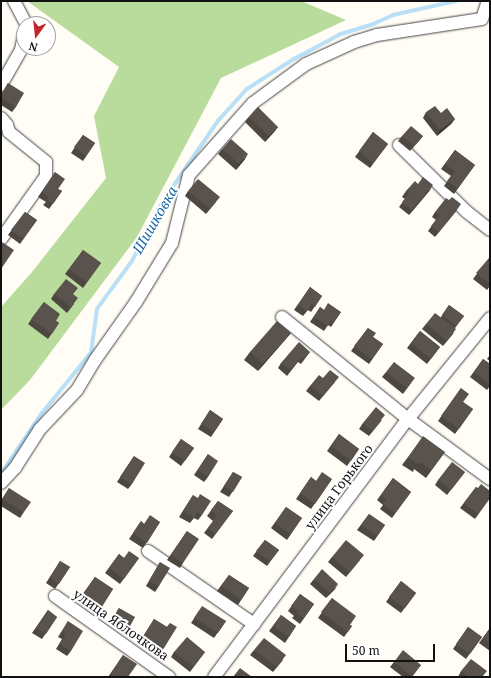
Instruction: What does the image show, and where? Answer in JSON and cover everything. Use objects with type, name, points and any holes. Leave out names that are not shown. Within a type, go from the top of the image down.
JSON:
[{"type":"street","points":[[14,1],[22,16]]},
{"type":"street","points":[[1,483],[15,468],[40,429],[78,390],[136,302],[172,243],[189,175],[253,103],[306,64],[354,42],[377,35],[482,19],[488,1]]},
{"type":"street","points":[[1,85],[18,56]]},
{"type":"street","points":[[1,118],[9,132],[46,162],[46,176],[1,239]]},
{"type":"street","points":[[399,145],[467,212],[490,230]]},
{"type":"street","points":[[282,317],[408,419],[490,479]]},
{"type":"street","name":"улица Горького","points":[[214,677],[408,419],[490,318]]},
{"type":"street","points":[[148,551],[254,624]]},
{"type":"street","name":"улица Яблочкова","points":[[55,596],[169,677]]},
{"type":"green space","points":[[27,1],[301,1],[346,20],[221,78],[137,237],[30,380],[1,410],[1,307],[32,272],[106,178],[94,116],[119,67],[56,22],[56,16],[48,16]]},
{"type":"building","points":[[8,83],[24,93],[16,107],[1,98],[1,95]]},
{"type":"building","points":[[435,106],[441,113],[447,108],[455,119],[440,130],[426,112]]},
{"type":"building","points":[[258,107],[278,127],[269,136],[249,117]]},
{"type":"building","points":[[411,126],[423,136],[414,146],[402,136]]},
{"type":"building","points":[[373,132],[388,144],[373,163],[359,151]]},
{"type":"building","points":[[83,135],[95,143],[86,156],[74,147]]},
{"type":"building","points":[[231,139],[248,154],[239,164],[222,149]]},
{"type":"building","points":[[455,150],[475,165],[458,188],[447,181],[455,171],[445,164]]},
{"type":"building","points":[[55,172],[65,179],[58,189],[62,191],[53,204],[47,200],[49,197],[42,192]]},
{"type":"building","points":[[423,177],[433,185],[412,210],[402,202],[409,194],[406,191],[415,181],[418,184]]},
{"type":"building","points":[[198,179],[220,197],[210,209],[188,191]]},
{"type":"building","points":[[452,197],[461,204],[439,232],[431,226],[440,215],[435,212],[446,198],[449,200]]},
{"type":"building","points":[[25,212],[37,220],[23,239],[11,230]]},
{"type":"building","points":[[2,242],[14,250],[1,269],[1,244]]},
{"type":"building","points":[[83,250],[101,263],[87,282],[69,269]]},
{"type":"building","points":[[490,257],[490,284],[476,273]]},
{"type":"building","points":[[66,279],[78,288],[73,294],[78,298],[71,307],[54,294]]},
{"type":"building","points":[[310,287],[322,296],[315,307],[312,304],[307,311],[298,305]]},
{"type":"building","points":[[44,302],[60,314],[56,321],[59,323],[52,334],[31,319]]},
{"type":"building","points":[[328,303],[341,312],[334,322],[331,320],[328,326],[314,317],[320,307],[324,310]]},
{"type":"building","points":[[449,305],[464,316],[456,326],[442,315]]},
{"type":"building","points":[[435,313],[456,329],[447,341],[426,324]]},
{"type":"building","points":[[277,321],[291,333],[263,364],[250,352]]},
{"type":"building","points":[[368,328],[376,333],[373,337],[383,344],[372,359],[354,346]]},
{"type":"building","points":[[420,331],[440,347],[431,359],[411,343]]},
{"type":"building","points":[[299,342],[310,352],[304,359],[302,357],[290,370],[281,363]]},
{"type":"building","points":[[483,359],[490,364],[490,384],[474,372]]},
{"type":"building","points":[[394,362],[415,378],[407,388],[386,372]]},
{"type":"building","points":[[330,370],[339,377],[323,396],[310,386],[319,375],[323,378]]},
{"type":"building","points":[[461,388],[469,394],[463,402],[473,409],[459,429],[441,416]]},
{"type":"building","points":[[376,407],[385,415],[372,431],[363,423]]},
{"type":"building","points":[[210,410],[223,419],[214,432],[201,424]]},
{"type":"building","points":[[339,434],[359,449],[351,461],[331,446]]},
{"type":"building","points":[[423,436],[445,452],[431,470],[420,462],[418,464],[408,457]]},
{"type":"building","points":[[181,439],[194,448],[185,461],[172,452]]},
{"type":"building","points":[[208,454],[218,461],[208,477],[198,470]]},
{"type":"building","points":[[134,456],[145,463],[132,484],[120,477]]},
{"type":"building","points":[[452,462],[465,472],[451,490],[438,480]]},
{"type":"building","points":[[233,472],[242,477],[233,492],[224,486]]},
{"type":"building","points":[[322,472],[332,479],[315,504],[300,493],[311,477],[316,481]]},
{"type":"building","points":[[393,478],[411,492],[395,513],[383,504],[387,500],[381,495]]},
{"type":"building","points":[[481,484],[490,491],[490,498],[478,514],[464,503],[476,487],[478,488]]},
{"type":"building","points":[[9,488],[31,502],[24,512],[2,499]]},
{"type":"building","points":[[200,494],[211,501],[202,515],[197,512],[194,518],[183,511],[193,495],[198,498]]},
{"type":"building","points":[[218,501],[233,511],[215,534],[208,528],[217,516],[211,510]]},
{"type":"building","points":[[286,507],[302,518],[290,534],[275,523]]},
{"type":"building","points":[[369,514],[385,525],[377,536],[361,525]]},
{"type":"building","points":[[150,515],[160,522],[147,543],[133,533],[141,521],[144,524]]},
{"type":"building","points":[[187,531],[199,539],[183,563],[171,555]]},
{"type":"building","points":[[265,540],[279,550],[270,561],[256,551]]},
{"type":"building","points":[[346,540],[364,555],[350,572],[332,557]]},
{"type":"building","points":[[129,551],[139,558],[124,579],[109,568],[119,554],[124,558]]},
{"type":"building","points":[[60,561],[70,567],[59,584],[50,578]]},
{"type":"building","points":[[160,562],[170,568],[159,586],[149,581]]},
{"type":"building","points":[[322,569],[338,584],[330,593],[314,579]]},
{"type":"building","points":[[229,575],[249,588],[241,600],[221,586]]},
{"type":"building","points":[[95,577],[113,589],[100,610],[81,597]]},
{"type":"building","points":[[401,581],[416,593],[405,608],[389,597]]},
{"type":"building","points":[[300,594],[314,604],[304,618],[296,613],[298,611],[291,606]]},
{"type":"building","points":[[332,598],[356,616],[350,625],[352,626],[348,632],[321,612]]},
{"type":"building","points":[[202,606],[226,621],[218,633],[194,618]]},
{"type":"building","points":[[119,608],[135,617],[129,628],[113,618]]},
{"type":"building","points":[[48,610],[57,617],[46,634],[36,628]]},
{"type":"building","points":[[281,615],[296,626],[289,637],[273,626]]},
{"type":"building","points":[[154,619],[167,627],[170,623],[177,627],[164,648],[144,636]]},
{"type":"building","points":[[68,621],[83,631],[71,651],[60,644],[66,634],[62,632]]},
{"type":"building","points":[[468,627],[482,637],[470,654],[456,644]]},
{"type":"building","points":[[490,628],[490,643],[483,638]]},
{"type":"building","points":[[187,637],[205,652],[193,667],[174,652]]},
{"type":"building","points":[[264,638],[286,655],[277,667],[254,650]]},
{"type":"building","points":[[403,650],[421,665],[412,676],[394,662]]},
{"type":"building","points":[[123,655],[137,664],[128,677],[115,677],[111,674]]},
{"type":"building","points":[[471,659],[487,671],[482,677],[468,677],[461,671]]},
{"type":"building","points":[[240,668],[252,677],[233,677]]},
{"type":"waterway","name":"Шишковка","points":[[1,474],[42,413],[91,353],[97,309],[132,261],[162,203],[194,156],[218,121],[247,89],[294,59],[341,34],[371,25],[393,15],[456,1]]}]
